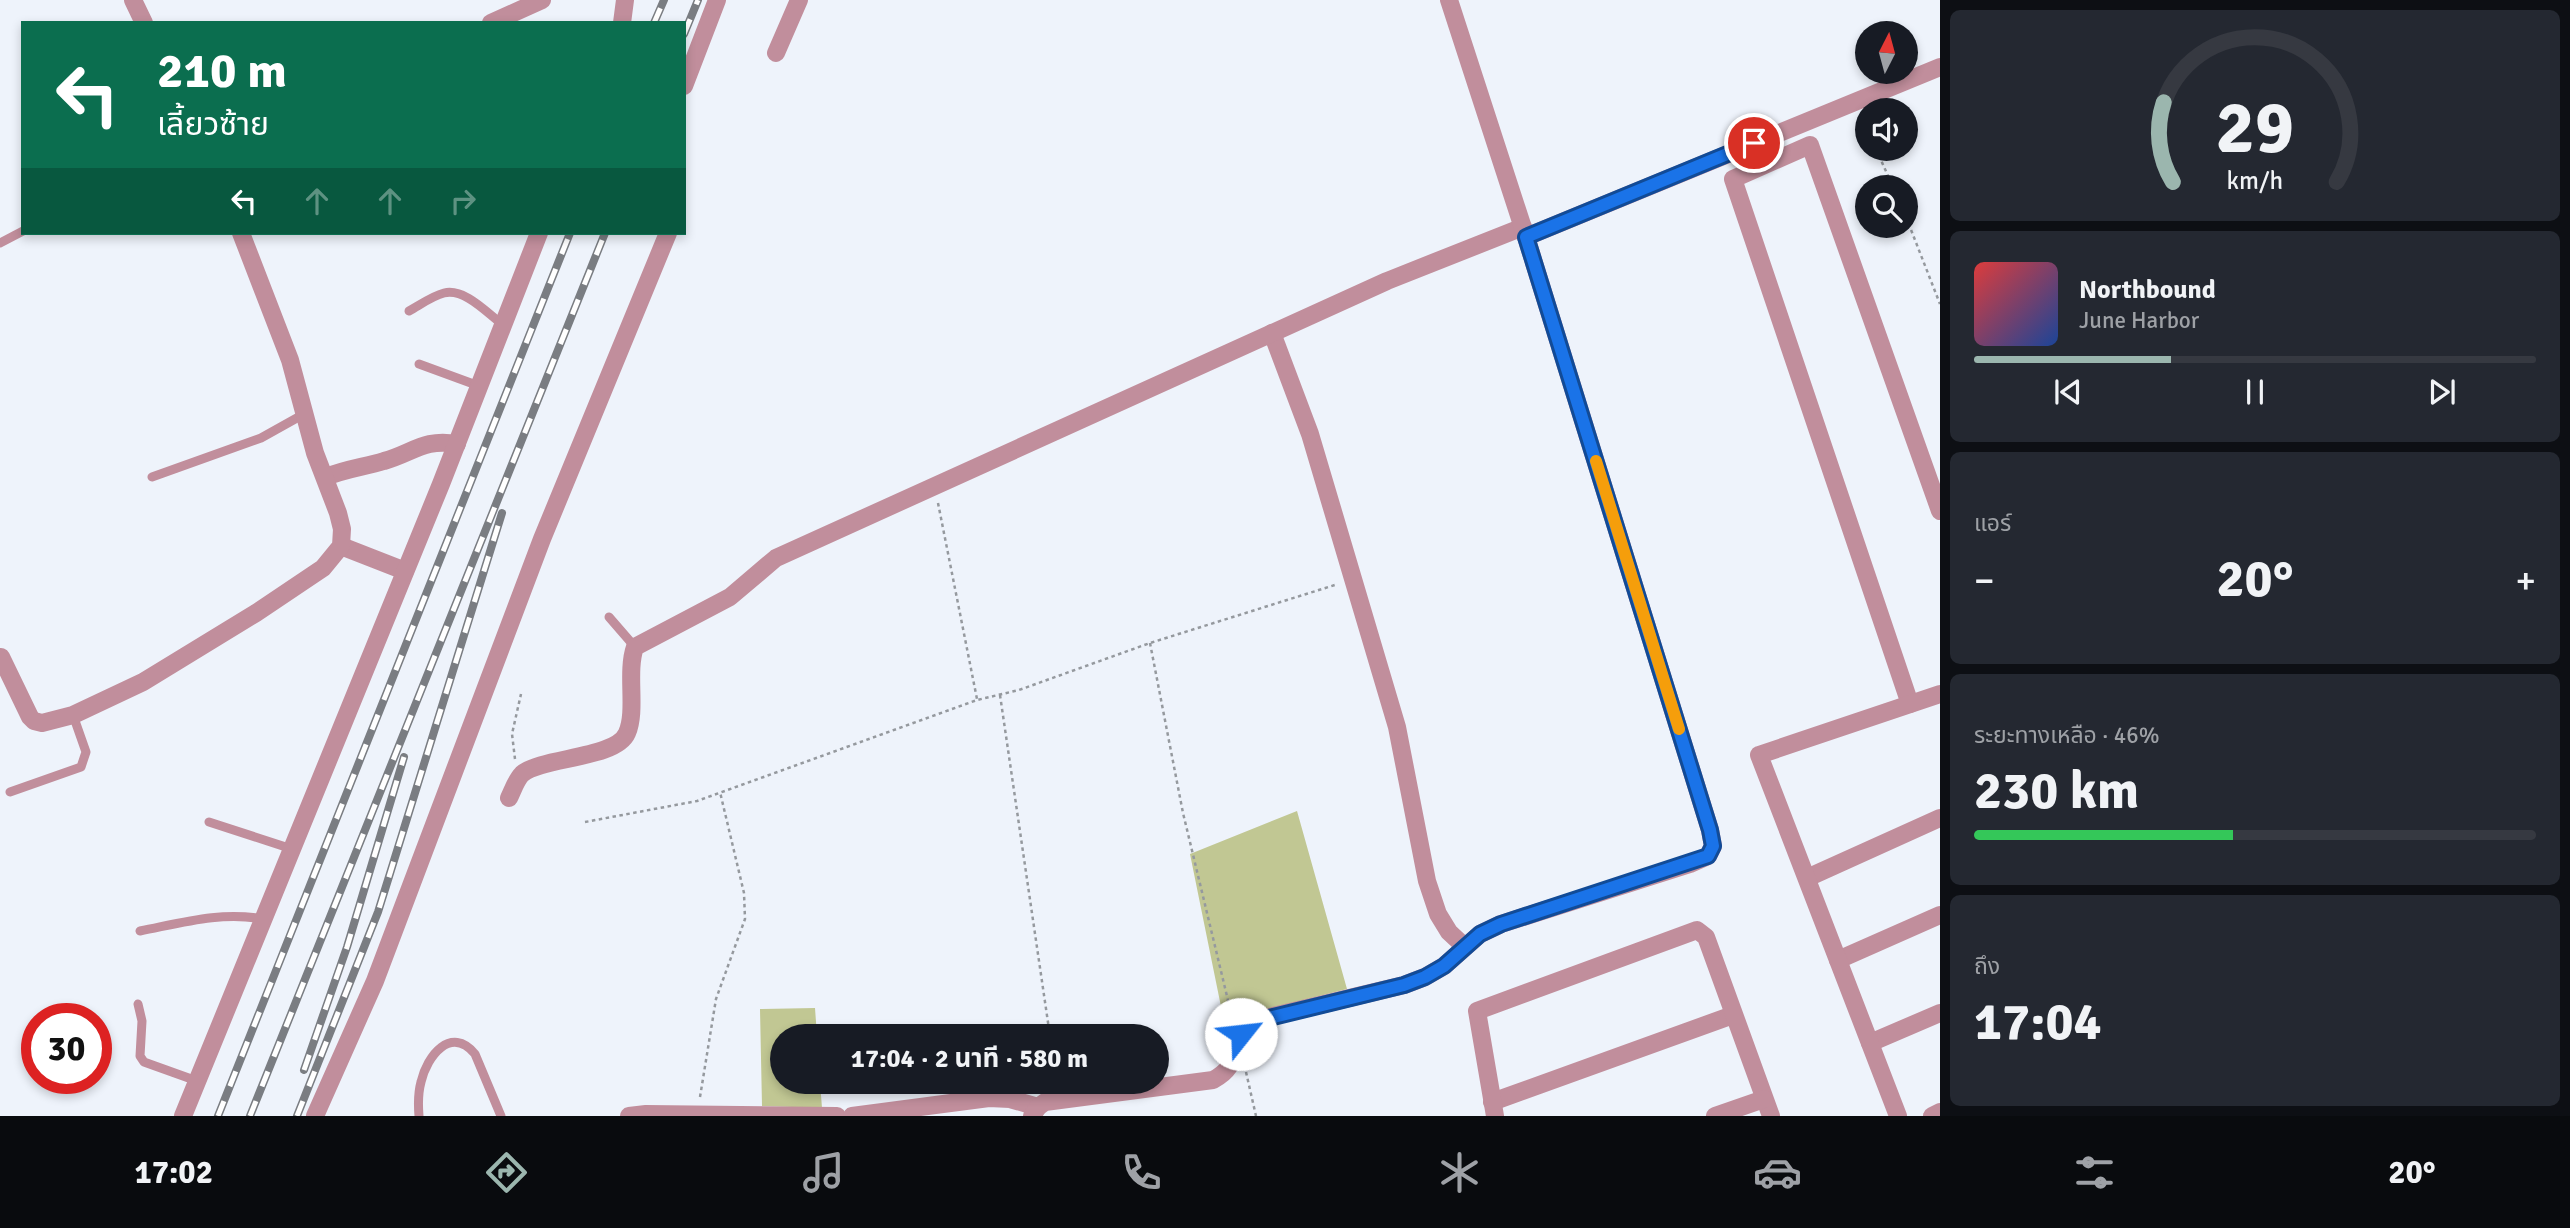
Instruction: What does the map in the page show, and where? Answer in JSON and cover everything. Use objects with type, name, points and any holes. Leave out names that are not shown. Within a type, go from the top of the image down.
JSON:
[{"type":"street","points":[[133,0],[143,21]]},
{"type":"street","points":[[494,21],[510,10],[542,0]]},
{"type":"street","points":[[622,21],[625,0]]},
{"type":"street","points":[[686,81],[717,0]]},
{"type":"street","points":[[776,53],[799,0]]},
{"type":"street","points":[[852,1116],[989,1098],[1010,1099],[1035,1111],[1045,1102],[1060,1099],[1213,1080],[1225,1074],[1230,1067],[1241,1034],[1261,1020],[1404,985],[1444,966],[1480,934],[1501,924],[1708,856],[1713,846],[1710,830],[1525,232],[1449,0]]},
{"type":"street","points":[[509,798],[520,776],[528,770],[579,757],[622,741],[627,734],[629,723],[631,666],[635,646],[730,597],[776,558],[1387,281],[1525,232],[1940,67]]},
{"type":"street","points":[[1910,704],[1732,179],[1810,145],[1940,511]]},
{"type":"street","points":[[1,657],[34,721],[42,723],[73,715],[143,682],[256,613],[323,568],[341,547],[342,528],[326,477],[315,453],[290,360],[242,235]]},
{"type":"street","points":[[183,1116],[457,444],[538,235]]},
{"type":"street","points":[[315,1116],[375,981],[542,539],[667,235]]},
{"type":"street","points":[[1272,333],[1310,434],[1398,727],[1427,881],[1438,915],[1449,932],[1464,946]]},
{"type":"street","points":[[326,477],[348,468],[384,461],[428,443],[440,441],[457,444]]},
{"type":"street","points":[[341,547],[405,571]]},
{"type":"street","points":[[1898,1116],[1759,755],[1940,694]]},
{"type":"street","points":[[1807,878],[1940,818]]},
{"type":"street","points":[[1838,960],[1940,915]]},
{"type":"street","points":[[1733,1015],[1493,1109],[1477,1012],[1697,930],[1706,937],[1771,1116]]},
{"type":"street","points":[[1870,1043],[1940,1013]]},
{"type":"street","points":[[1715,1116],[1764,1098]]},
{"type":"street","points":[[1932,1116],[1940,1112]]},
{"type":"street","points":[[629,1116],[837,1116]]},
{"type":"lane","points":[[0,243],[21,232]]},
{"type":"lane","points":[[409,311],[443,293],[454,292],[467,297],[502,324]]},
{"type":"lane","points":[[419,364],[479,386]]},
{"type":"lane","points":[[152,477],[261,438],[304,414]]},
{"type":"lane","points":[[610,617],[635,646]]},
{"type":"lane","points":[[10,792],[80,767],[86,752],[73,715]]},
{"type":"lane","points":[[209,822],[292,849]]},
{"type":"lane","points":[[140,931],[224,915],[239,914],[263,919]]},
{"type":"lane","points":[[138,1004],[142,1021],[140,1056],[144,1062],[197,1081]]},
{"type":"lane","points":[[419,1116],[421,1080],[431,1057],[447,1043],[460,1041],[475,1054],[501,1116]]},
{"type":"path","points":[[1914,238],[1940,304]]},
{"type":"path","points":[[934,486],[977,700]]},
{"type":"path","points":[[585,822],[697,801],[977,700],[1019,690],[1150,643],[1353,579]]},
{"type":"path","points":[[1150,643],[1183,813],[1256,1116]]},
{"type":"path","points":[[520,776],[512,748],[512,734],[521,694]]},
{"type":"path","points":[[1000,695],[1048,1024]]},
{"type":"path","points":[[696,1114],[716,999],[745,919],[744,892],[720,792]]},
{"type":"green space","points":[[1297,811],[1347,989],[1256,1012],[1229,1046],[1190,854]]},
{"type":"green space","points":[[815,1008],[816,1024],[770,1024],[770,1094],[821,1094],[822,1108],[762,1106],[760,1009]]},
{"type":"railway","points":[[655,21],[664,0]]},
{"type":"railway","points":[[686,29],[698,0]]},
{"type":"railway","points":[[218,1116],[569,235]]},
{"type":"railway","points":[[250,1116],[604,235]]},
{"type":"railway","points":[[297,1116],[378,912],[502,513]]},
{"type":"railway","points":[[304,1070],[347,947],[404,757]]},
{"type":"slow traffic","points":[[1596,461],[1679,729]]},
{"type":"route","points":[[1241,1034],[1261,1020],[1404,985],[1425,977],[1444,966],[1480,934],[1501,924],[1708,856],[1713,846],[1710,830],[1526,237],[1754,143]]}]
